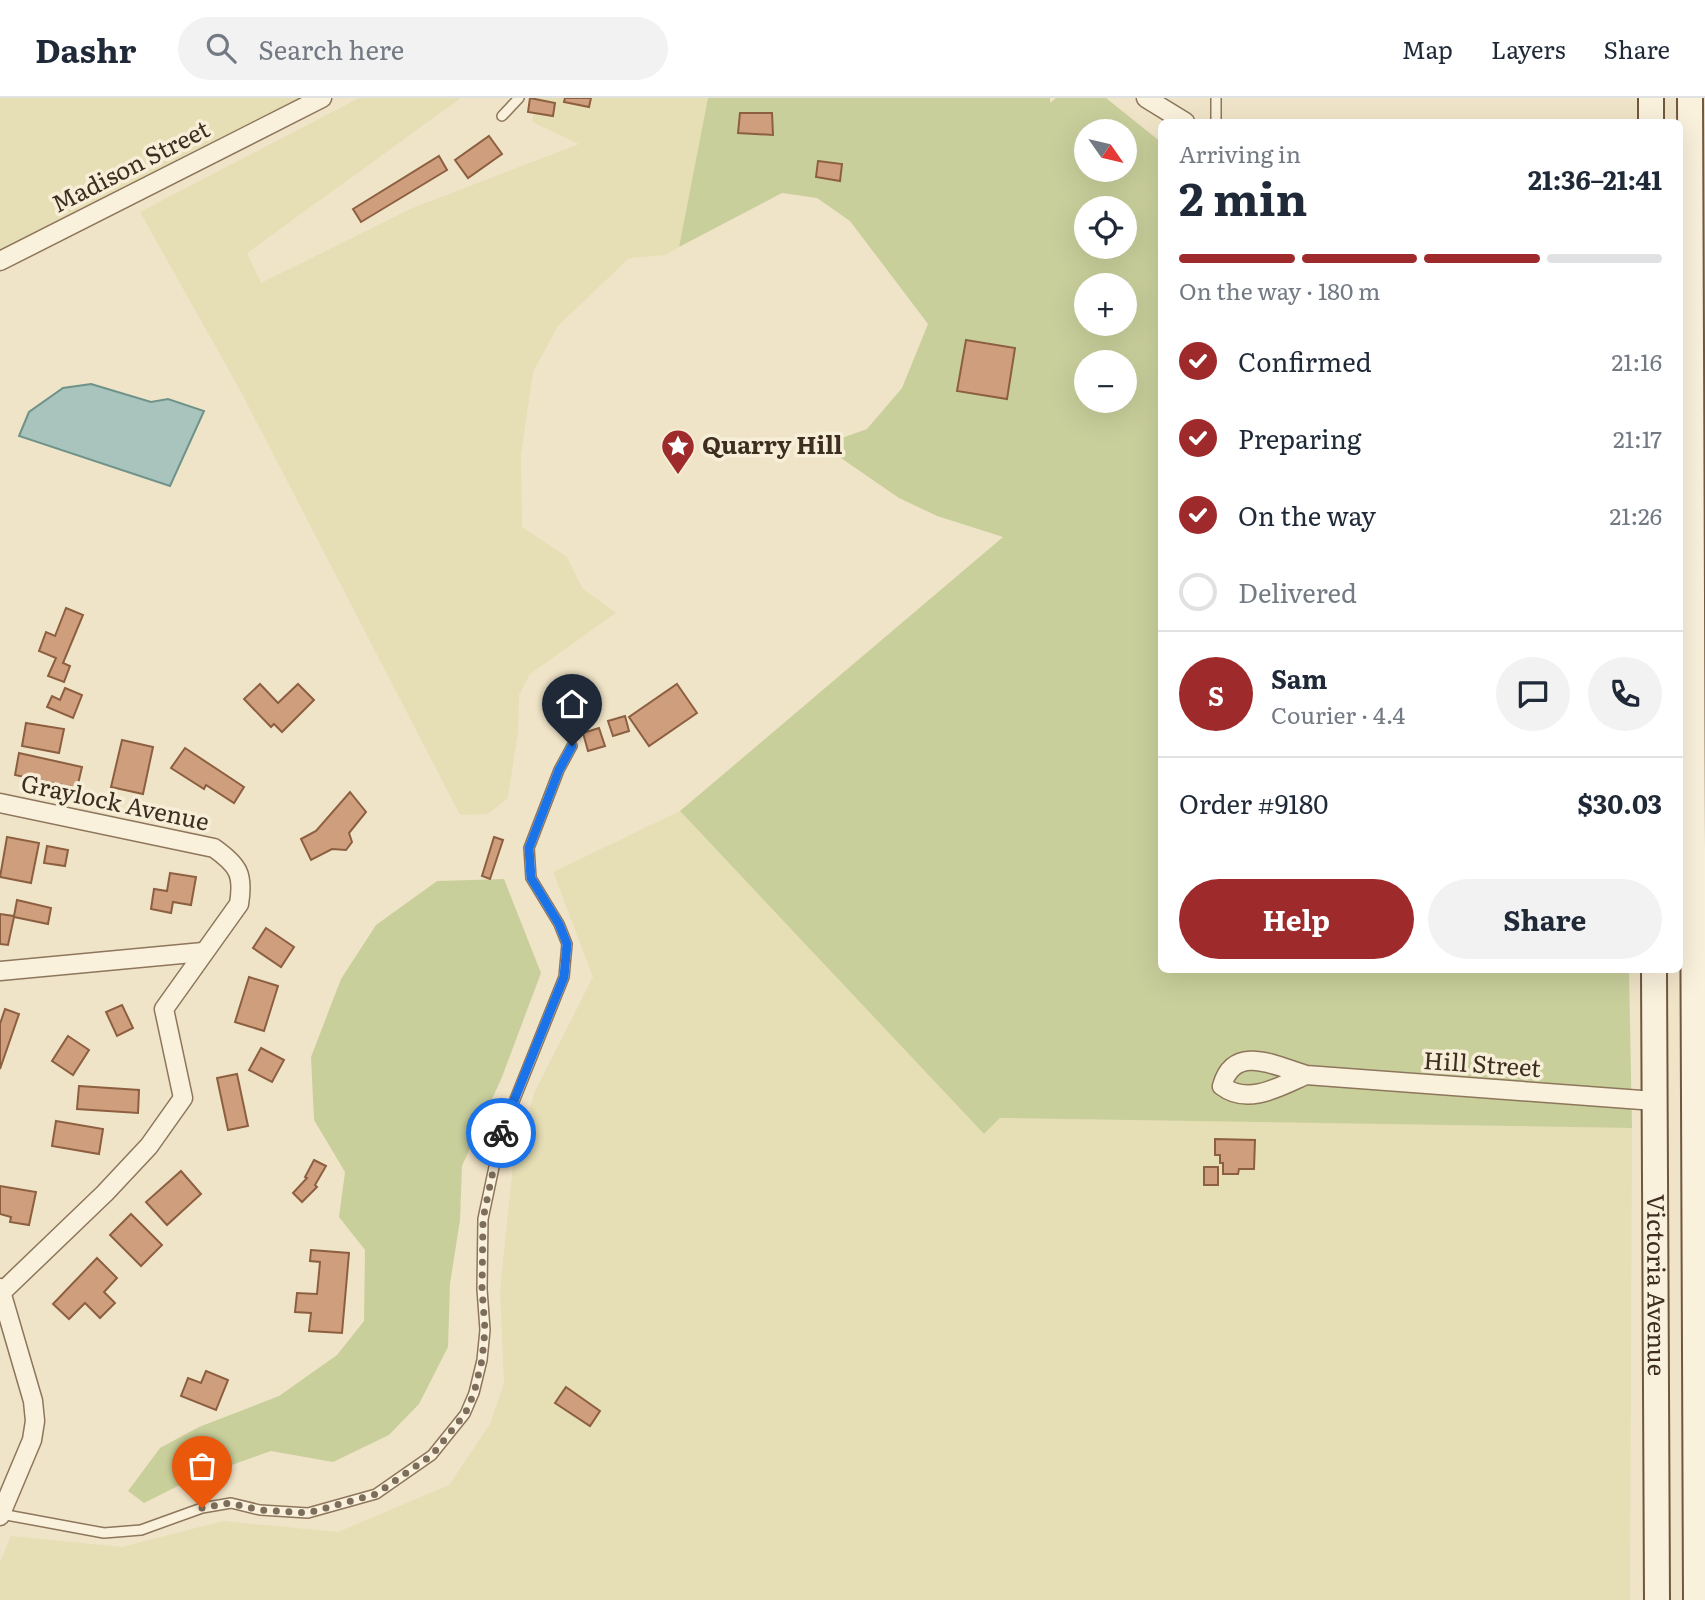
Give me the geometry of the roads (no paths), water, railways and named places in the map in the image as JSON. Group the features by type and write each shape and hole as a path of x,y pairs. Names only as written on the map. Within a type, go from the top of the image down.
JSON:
{"main road":[{"path":"1651,98 1651,119"},
{"name":"Victoria Avenue","path":"1690,98 1696,1600"},
{"name":"Victoria Avenue","path":"1654,973 1657,1600"}],"street":[{"name":"Madison Street","path":"0,261 322,98"},
{"path":"1146,98 1180,119"},
{"name":"Graylock Avenue","path":"0,803 214,848 233,861 242,884 239,904 164,1009 183,1098 149,1146 105,1193 1,1290"},
{"path":"0,971 203,952"},
{"name":"Hill Street","path":"1306,1075 1655,1101"},
{"path":"0,1515 32,1440 35,1421 33,1401 1,1290"}],"lane":[{"path":"502,116 519,98"},
{"path":"1216,98 1216,119"},
{"path":"0,1515 104,1533 141,1530 202,1508 230,1503 260,1510 308,1513 376,1494 432,1455 465,1414 474,1393 482,1360 485,1330 482,1289 483,1219 501,1134 564,977 567,944 559,924 531,878 529,848 559,770 572,746"}],"water":[{"path":"91,384 151,402 168,399 204,411 170,486 19,436 29,412 63,388"}],"place":[{"name":"Quarry Hill","path":"678,476"}]}
